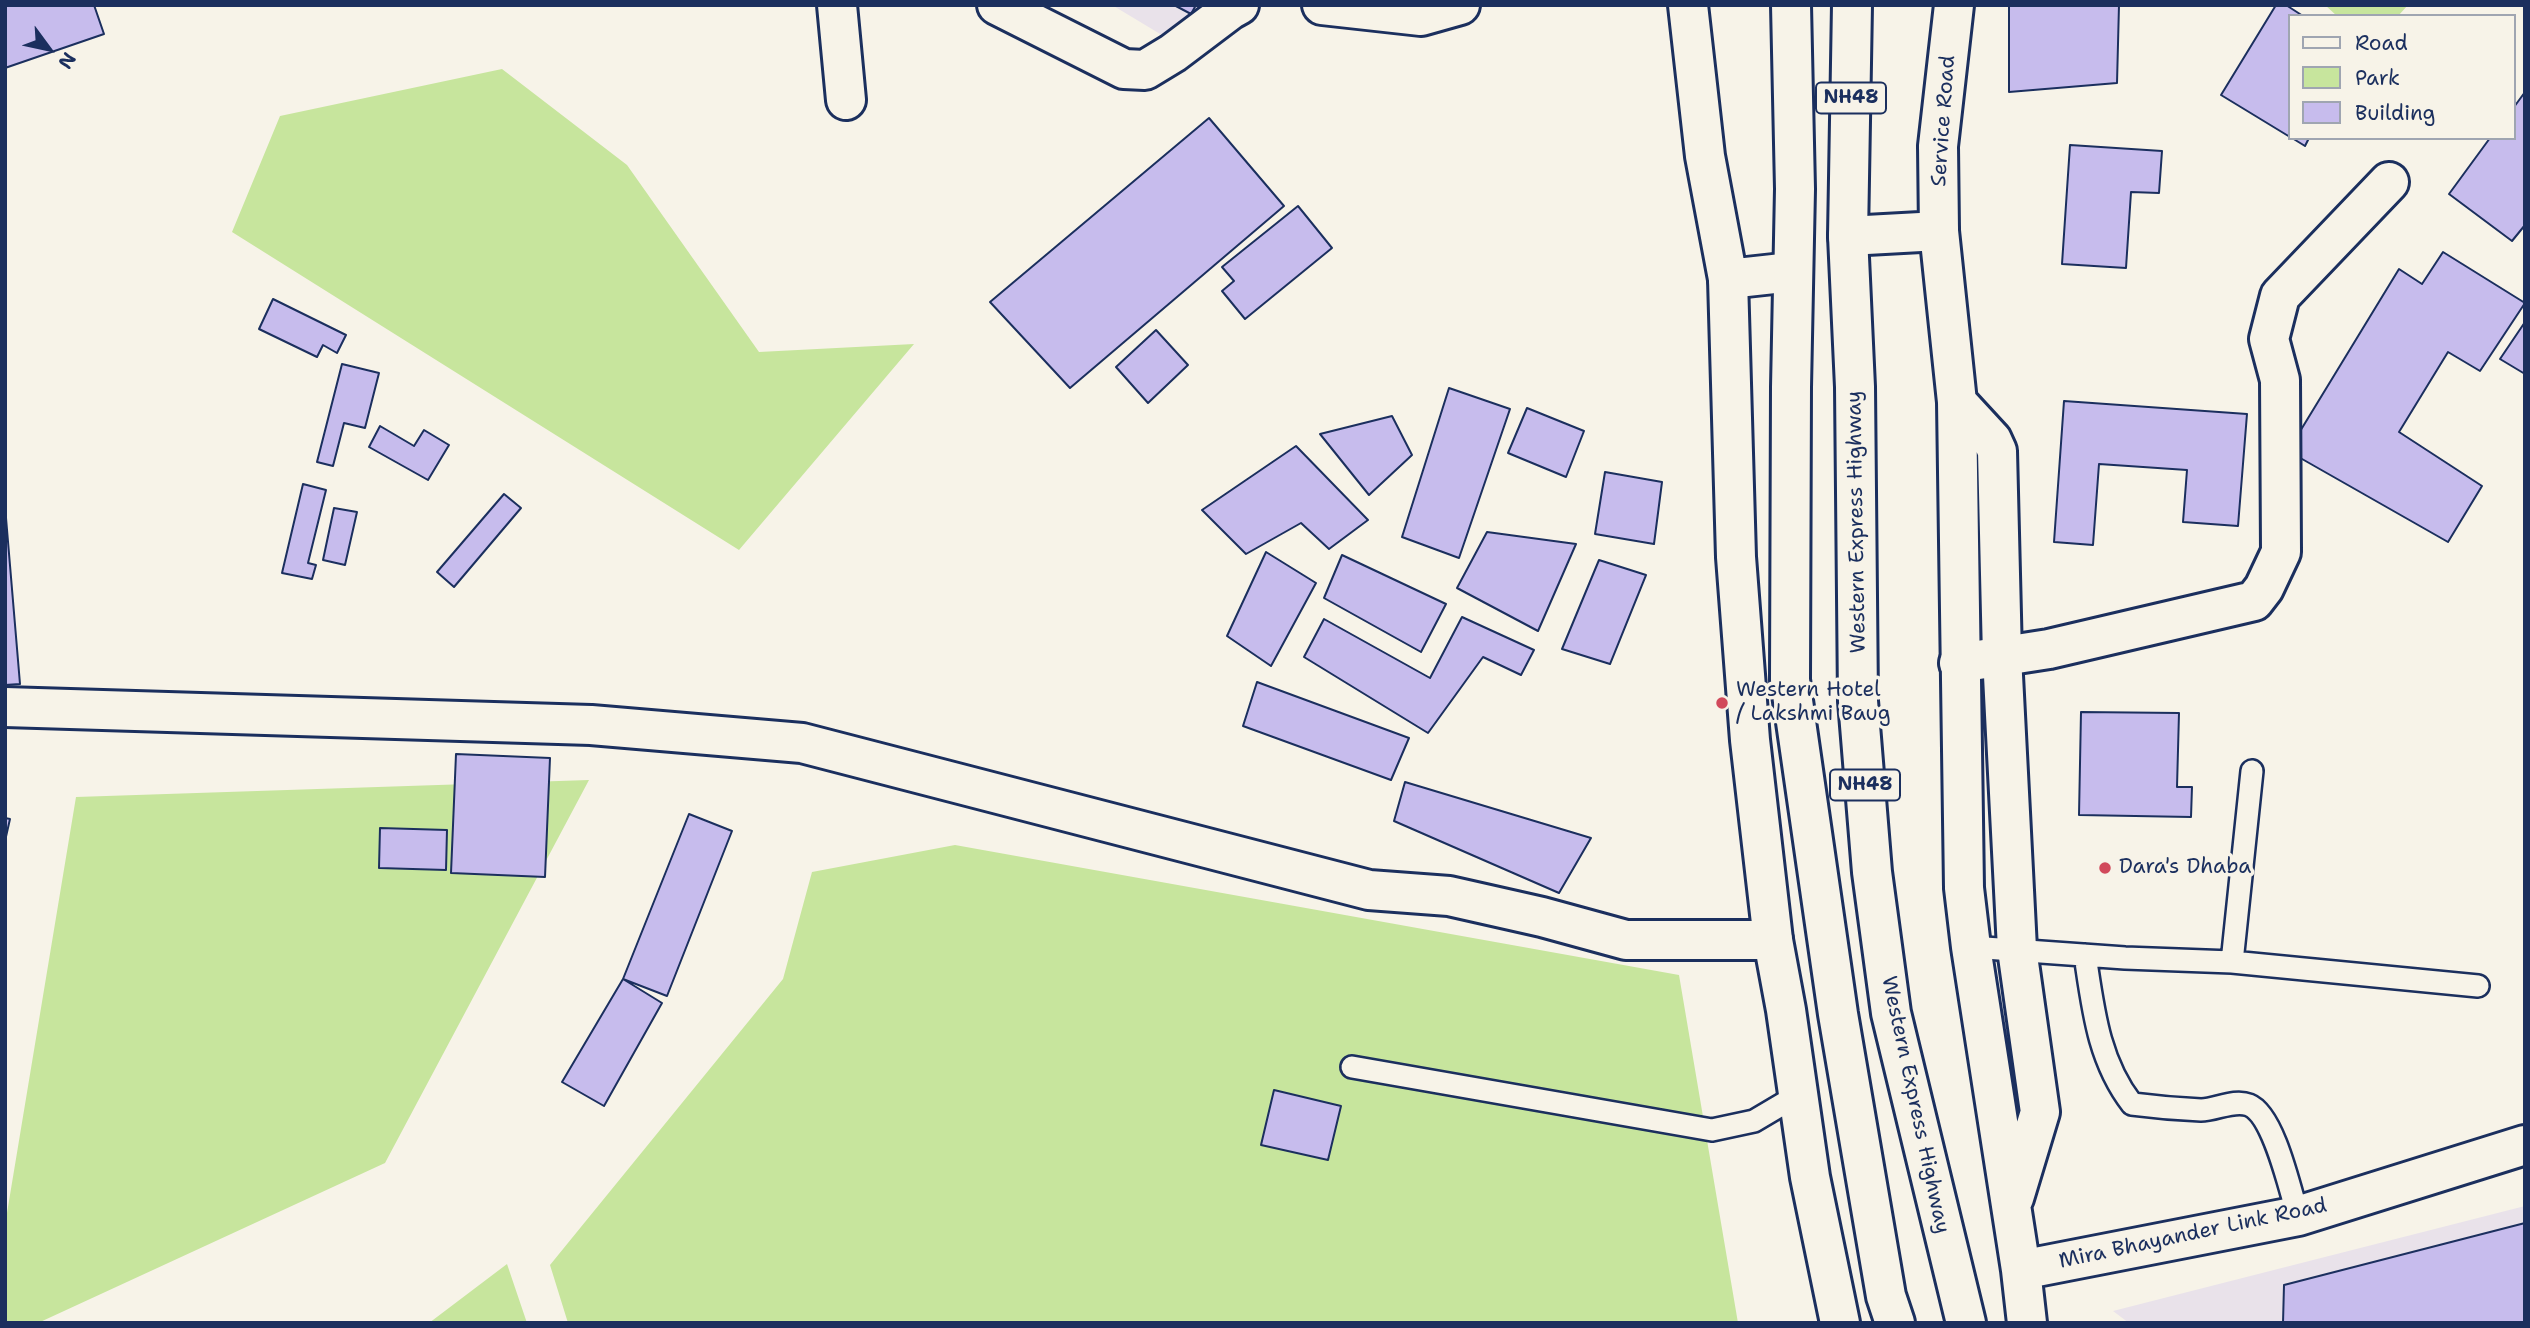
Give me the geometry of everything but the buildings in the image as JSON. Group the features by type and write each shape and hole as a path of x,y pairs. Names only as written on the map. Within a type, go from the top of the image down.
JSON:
{"main road":[{"path":"837,5 846,100"},
{"path":"997,5 1124,69 1145,70 1239,5"},
{"path":"1322,5 1421,16 1460,5"},
{"path":"1688,5 1705,156 1728,279 1736,557 1751,740 1773,940 1810,1177 1840,1323"},
{"name":"NH48","path":"1791,5 1795,189 1792,272 1790,680 1838,1014 1886,1296 1895,1323"},
{"name":"Western Express Highway","path":"1852,5 1848,236 1855,387 1858,701 1872,872 1891,1013 1966,1323"},
{"name":"Service Road","path":"1954,5 1938,146 1939,230 1957,402 1964,888 2027,1323"},
{"path":"1959,663 2049,649 2254,601 2281,552 2280,380 2269,339 2280,296 2389,182"},
{"path":"1848,236 1939,230"},
{"path":"1728,279 1792,272"},
{"path":"1957,402 1992,440 1997,451 2002,656 2017,949 2040,1112 2012,1207"},
{"path":"5,707 590,725 802,743 1369,890 1449,896 1626,940 1773,940"},
{"name":"Mira Bhayander Link Road","path":"2021,1270 2298,1216 2525,1145"}],"lane":[{"path":"2232,962 2252,771"},
{"path":"1971,947 2232,962 2478,986"},
{"path":"2085,955 2099,1038 2117,1084 2132,1104 2203,1110 2237,1104 2249,1105 2263,1116 2298,1216"},
{"path":"1352,1067 1712,1130 1754,1121 1798,1095"}],"shaded area":[{"path":"1112,5 1232,5 1200,58"},
{"path":"2525,1206 2525,1323 2129,1323 2113,1311"}],"green space":[{"path":"2325,5 2408,5 2400,14 2335,14"},
{"path":"502,69 627,165 759,352 914,344 739,550 232,232 280,116"},
{"path":"589,780 385,1163 38,1323 5,1323 5,1225 76,797"},
{"path":"955,845 1679,975 1738,1323 568,1323 550,1265 783,979 812,872"},
{"path":"507,1264 527,1323 429,1323"}],"place":[{"name":"Western Hotel / Lakshmi Baug","path":"1722,703"},
{"name":"Dara's Dhaba","path":"2105,868"}]}
